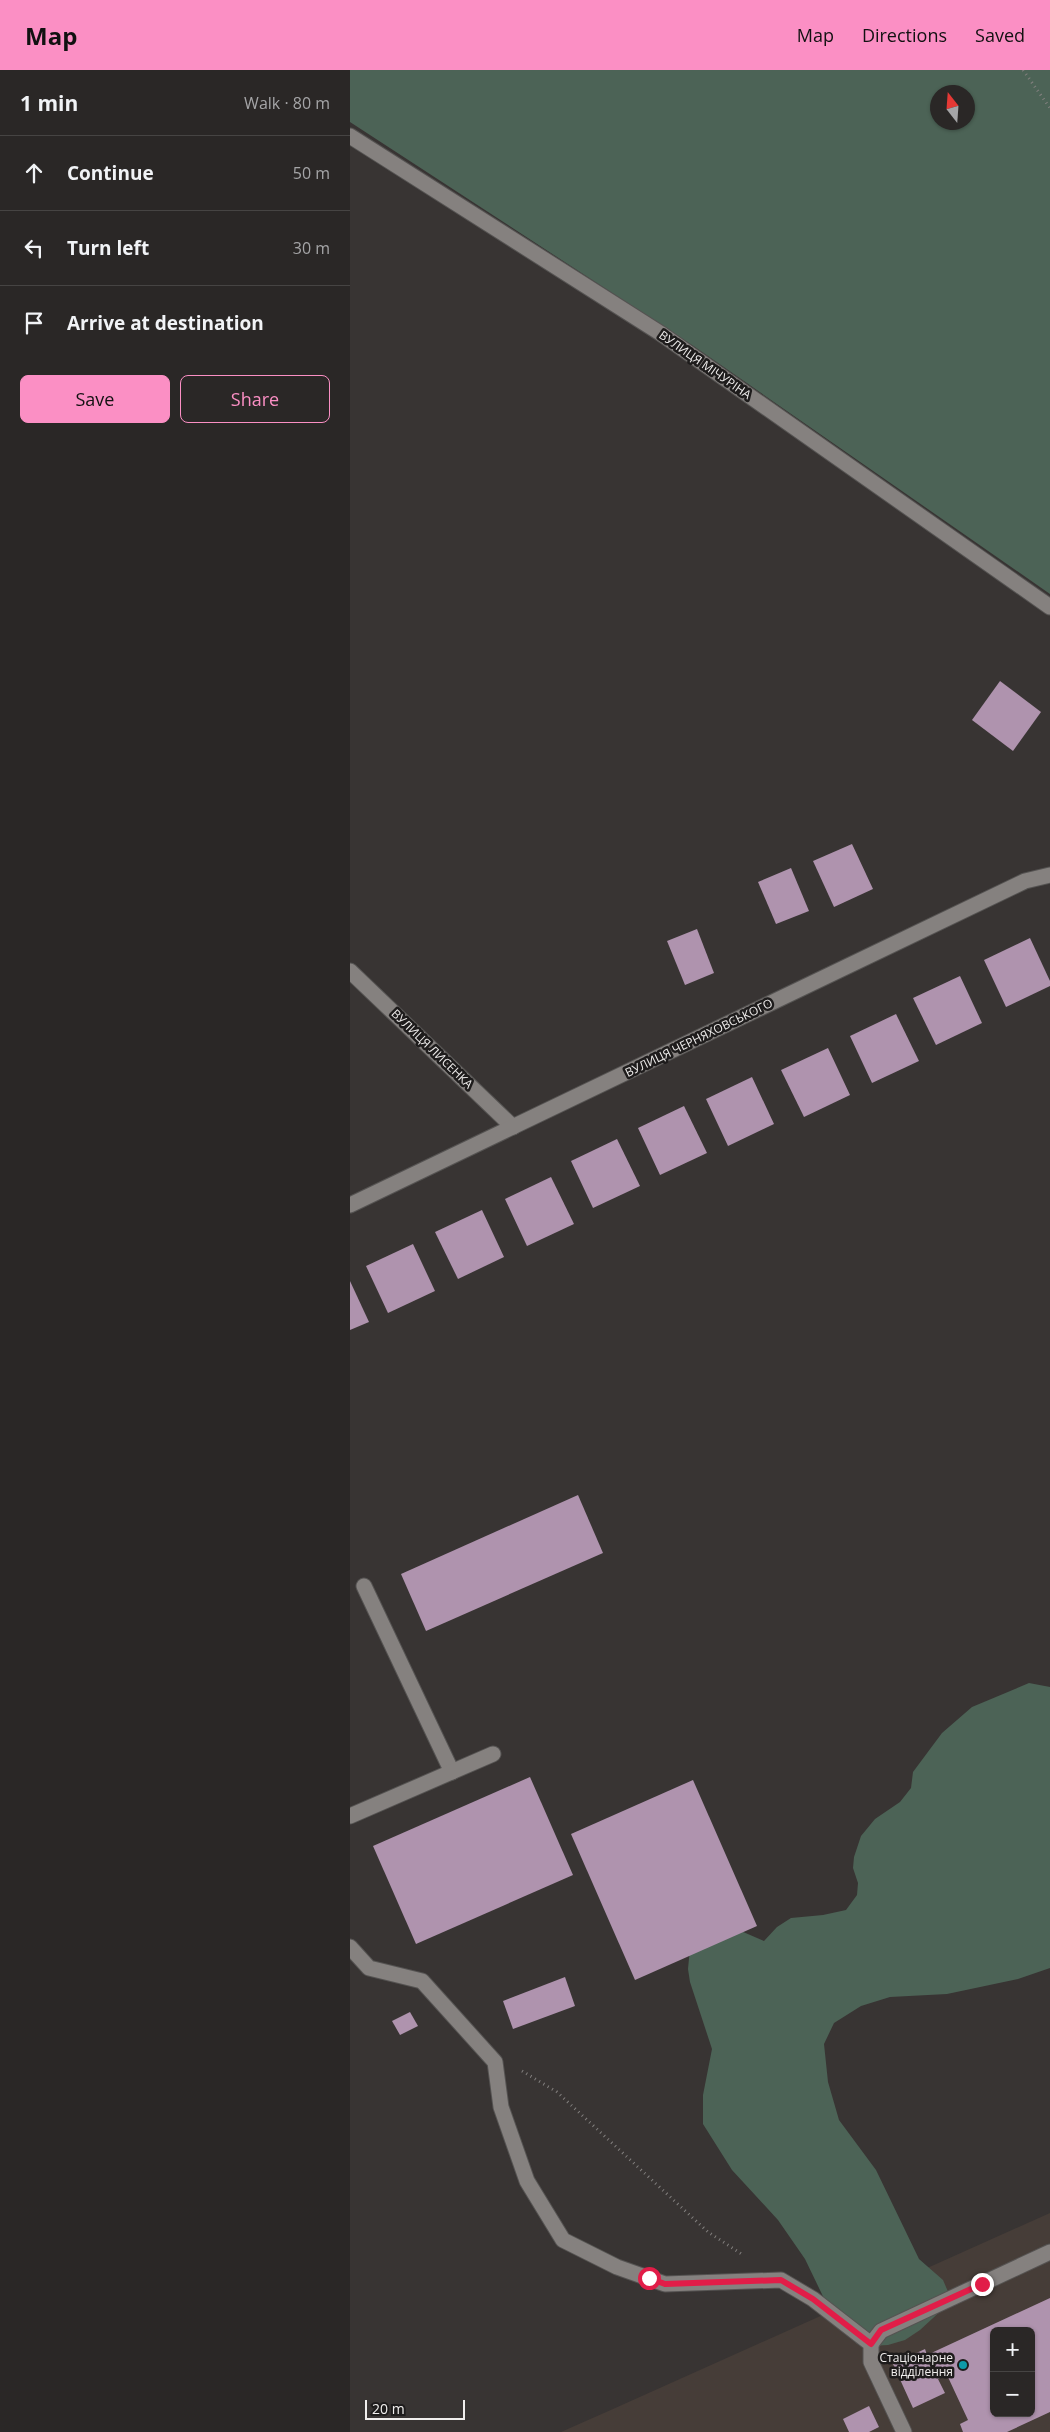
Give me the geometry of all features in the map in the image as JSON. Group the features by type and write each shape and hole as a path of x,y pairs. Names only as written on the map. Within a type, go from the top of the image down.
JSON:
{"street":[{"path":"350,154 356,140"},
{"name":"ВУЛИЦЯ МІЧУРІНА","path":"356,140 660,333 1050,607"},
{"name":"ВУЛИЦЯ ЧЕРНЯХОВСЬКОГО","path":"350,1205 1026,881 1050,876"},
{"name":"ВУЛИЦЯ ЛИСЕНКА","path":"350,971 514,1127"},
{"path":"364,1586 452,1772"},
{"path":"350,1816 493,1754"},
{"path":"350,1947 369,1968 422,1981 495,2062 501,2107 528,2182 563,2240 617,2267 665,2284 781,2280 813,2299 871,2344"},
{"path":"904,2432 871,2362 871,2344 881,2330 1050,2252"}],"path":[{"path":"1023,70 1050,108"},
{"path":"495,2062 524,2072 557,2092 708,2232 781,2280"}],"shaded area":[{"path":"1050,2213 1050,2432 561,2432"}],"green space":[{"path":"350,70 1050,70 1050,594 692,345 350,122"},
{"path":"1029,1683 1050,1687 1050,1968 1018,1979 947,1994 890,1997 861,2006 834,2023 824,2044 828,2082 839,2120 876,2170 919,2259 943,2280 949,2294 945,2307 920,2330 905,2340 888,2345 869,2346 857,2344 832,2315 805,2259 778,2220 732,2170 703,2124 703,2095 712,2049 690,1982 688,1969 690,1948 734,1928 764,1941 777,1927 791,1918 823,1915 846,1910 857,1895 858,1883 853,1868 854,1857 861,1836 875,1819 900,1802 911,1788 913,1772 942,1733 972,1707"}],"building":[{"path":"1000,681 1041,712 1013,751 972,720"},
{"path":"852,844 873,889 834,907 813,861"},
{"path":"791,868 809,911 776,924 758,882"},
{"path":"697,929 714,973 685,985 667,941"},
{"path":"1030,938 1050,981 1050,986 1006,1007 984,960"},
{"path":"960,976 982,1023 936,1045 913,998"},
{"path":"896,1014 919,1061 872,1083 850,1036"},
{"path":"828,1048 850,1095 804,1117 781,1070"},
{"path":"752,1077 774,1124 728,1146 706,1099"},
{"path":"684,1106 707,1153 660,1175 638,1128"},
{"path":"617,1139 640,1186 593,1208 571,1161"},
{"path":"551,1177 574,1224 527,1246 505,1199"},
{"path":"482,1210 504,1257 458,1279 435,1232"},
{"path":"413,1244 435,1291 388,1313 366,1266"},
{"path":"350,1281 369,1322 350,1330"},
{"path":"578,1495 603,1553 426,1631 401,1574"},
{"path":"530,1777 573,1875 416,1944 373,1846"},
{"path":"693,1780 757,1926 635,1980 571,1834"},
{"path":"565,1977 575,2006 513,2029 503,2001"},
{"path":"410,2012 418,2026 400,2035 392,2021"},
{"name":"Стаціонарне відділення","path":"1050,2298 1050,2412 1007,2432 963,2432 960,2424 968,2420 947,2375 938,2379 945,2393 913,2408 893,2364 925,2349 927,2355"},
{"path":"869,2406 879,2427 869,2432 849,2432 843,2419"}],"place":[{"name":"Стаціонарне відділення","path":"963,2365"}],"route":[{"path":"649,2278 665,2284 781,2280 813,2299 871,2344 881,2330 982,2284"}]}
